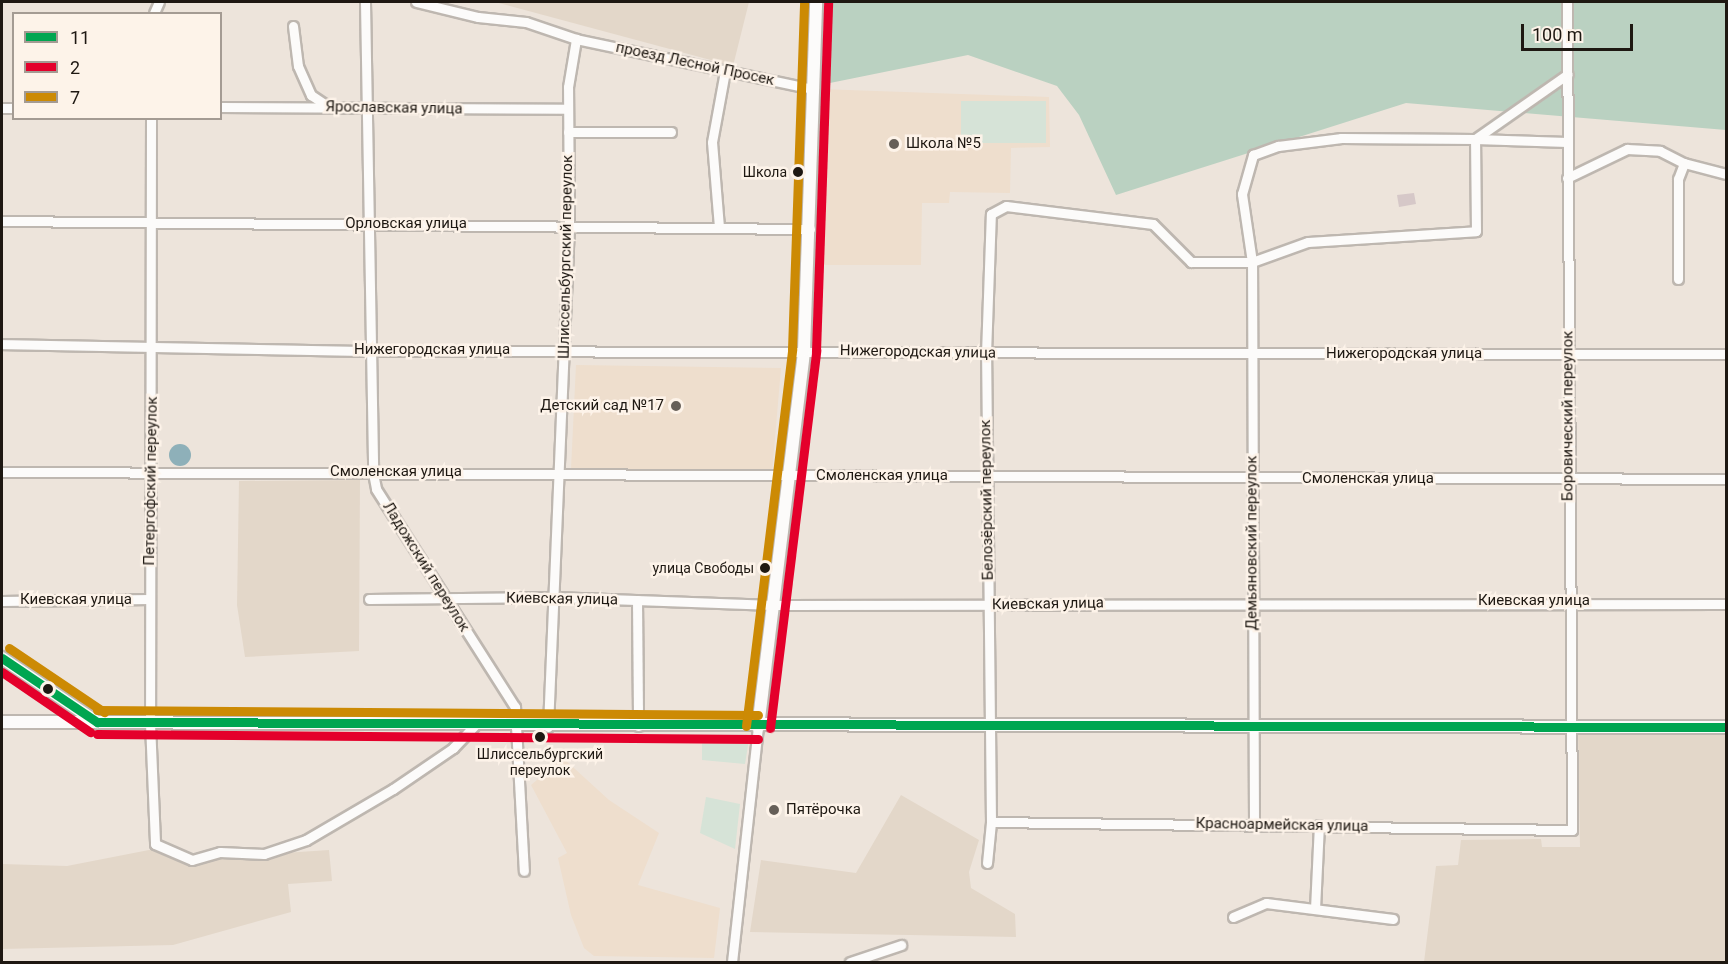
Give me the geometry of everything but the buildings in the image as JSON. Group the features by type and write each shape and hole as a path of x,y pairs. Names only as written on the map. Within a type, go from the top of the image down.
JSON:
{"street":[{"name":"Ладожский переулок","path":"365,2 372,224 373,473 376,489 515,707 514,725 524,871"},
{"name":"проезд Лесной Просек","path":"416,2 478,17 526,22 576,39 814,89"},
{"path":"742,963 732,959 804,350 810,229 816,2"},
{"name":"Боровический переулок","path":"1567,2 1568,478 1573,727 1572,830"},
{"path":"293,26 302,76 311,94 329,107"},
{"name":"Шлиссельбургский переулок","path":"548,727 569,224 568,109 576,39"},
{"path":"719,227 712,142 725,71"},
{"path":"1474,139 1568,74"},
{"name":"Ярославская улица","path":"222,107 568,109"},
{"name":"Петергофский переулок","path":"151,120 153,347 150,723 155,844 192,860 220,852 264,854 306,840 393,789 453,748 475,726"},
{"path":"568,132 670,132"},
{"name":"Демьяновский переулок","path":"1254,823 1250,479 1253,355 1252,262 1242,194 1252,155 1278,146 1341,138 1474,139"},
{"path":"1474,139 1567,142"},
{"path":"1252,262 1308,242 1476,231 1474,139"},
{"path":"1567,178 1627,149 1660,151 1684,163 1726,174"},
{"path":"1678,279 1678,179 1684,163"},
{"name":"Белозёрский переулок","path":"987,863 992,822 987,726 986,354 991,214 1006,206 1152,224 1191,262 1252,262"},
{"name":"Орловская улица","path":"2,221 569,224 810,229"},
{"name":"Нижегородская улица","path":"2,344 372,351 563,349 804,350 986,354 1726,354"},
{"name":"Смоленская улица","path":"2,472 559,473 1250,479 1726,479"},
{"name":"Киевская улица","path":"369,599 553,597 774,605 1570,601 1726,604"},
{"name":"Киевская улица","path":"2,601 150,599"},
{"path":"637,600 639,726"},
{"path":"2,658 97,722"},
{"path":"2,722 548,727 1726,727"},
{"name":"Красноармейская улица","path":"992,822 1254,823 1572,830"},
{"path":"1315,909 1319,825"},
{"path":"1233,917 1266,903 1393,919"},
{"path":"850,963 901,945"}],"shaded area":[{"path":"495,2 749,2 733,66"},
{"path":"819,89 1049,97 1050,147 1011,148 1010,193 950,192 949,203 922,203 921,265 821,265"},
{"path":"961,101 1046,101 1046,143 961,143"},
{"name":"Детский сад №17","path":"576,365 781,368 772,473 571,469"},
{"path":"360,480 359,651 245,657 237,605 239,481"},
{"path":"1726,733 1726,962 1424,962 1436,866 1458,865 1461,840 1541,839 1542,847 1580,847 1578,734"},
{"path":"702,738 749,739 745,764 702,760"},
{"path":"563,758 609,800 659,833 638,885 720,908 714,958 594,956 584,948 571,915 558,858 567,853 531,785"},
{"path":"901,795 979,840 969,872 971,888 1015,914 1016,937 750,932 761,860 856,873"},
{"path":"706,797 740,804 735,849 700,833"},
{"path":"154,849 209,858 329,850 332,881 288,884 291,912 173,945 2,949 2,864 67,866"}],"green space":[{"path":"828,2 1726,2 1726,130 1406,103 1116,195 1079,115 1057,86 968,55 825,84"}],"water":[{"path":"180,444 188,447 191,455 188,463 180,466 172,463 169,455 172,447"}],"transit line":[{"name":"7","path":"746,726 792,349 804,2"},
{"name":"2","path":"770,728 816,351 828,2"},
{"name":"7","path":"9,648 104,712"},
{"name":"11","path":"2,658 97,722"},
{"name":"2","path":"2,672 90,732"},
{"name":"7","path":"97,710 758,715"},
{"name":"11","path":"97,722 1726,727"},
{"name":"2","path":"97,734 758,739"}],"place":[{"name":"Школа №5","path":"894,144"},
{"name":"Школа","path":"798,172"},
{"name":"Детский сад №17","path":"676,406"},
{"name":"улица Свободы","path":"765,568"},
{"name":"Шлиссельбургский переулок","path":"540,737"},
{"name":"Пятёрочка","path":"774,810"}]}
